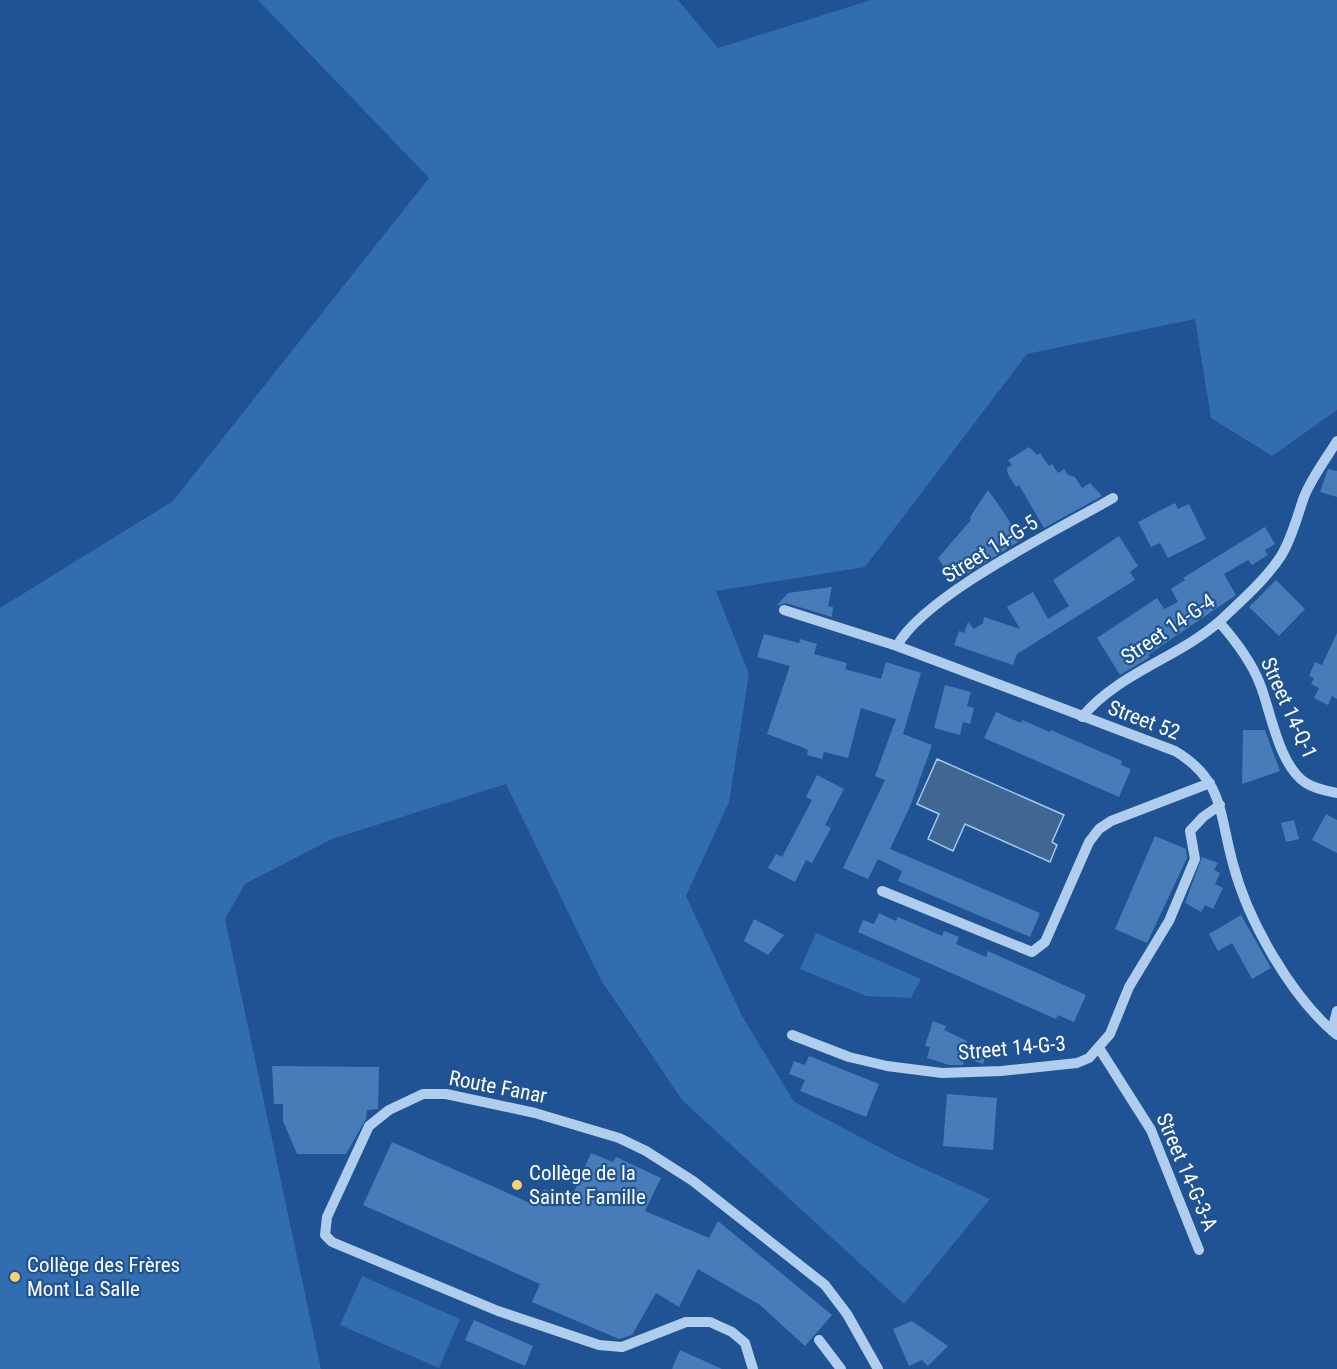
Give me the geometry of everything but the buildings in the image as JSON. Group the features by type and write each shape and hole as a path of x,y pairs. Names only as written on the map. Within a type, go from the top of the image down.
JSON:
{"street":[{"name":"Street 14-G-4","path":"1082,717 1092,706 1118,686 1219,622 1280,557 1293,531 1305,494 1337,441"},
{"name":"Street 14-G-5","path":"897,646 910,626 933,607 997,564 1113,498"},
{"name":"Street 52","path":"784,610 897,646 1174,751 1191,760 1210,783 1220,805 1233,864 1252,915 1272,953 1305,1001 1334,1033"},
{"name":"Street 14-Q-1","path":"1219,622 1235,641 1259,681 1281,747 1296,773 1306,783 1337,793"},
{"path":"882,891 1032,951 1045,942 1089,842 1098,828 1210,783"},
{"name":"Street 14-G-3","path":"792,1035 849,1057 887,1066 942,1073 1001,1071 1077,1063 1089,1058 1099,1048 1118,1019 1129,987 1169,921 1195,859 1190,831 1203,817 1220,805"},
{"path":"1334,1033 1337,1011"},
{"name":"Street 14-G-3-A","path":"1099,1048 1151,1130 1199,1250"},
{"name":"Route Fanar","path":"753,1369 745,1343 732,1332 710,1322 686,1322 622,1347 598,1345 498,1311 332,1242 325,1235 327,1217 369,1125 389,1110 423,1094 446,1094 580,1124 619,1138 646,1151 693,1181 825,1285 847,1314 878,1369"},
{"path":"819,1340 841,1369"}],"shaded area":[{"path":"258,0 678,0 718,48 871,0 1337,0 1337,410 1272,456 1211,418 1195,319 1027,354 865,567 716,591 749,674 729,802 686,896 742,1016 794,1102 898,1157 990,1199 904,1304 682,1100 601,980 506,784 332,839 245,884 225,919 321,1369 0,1369 0,608 173,501 429,178"},
{"path":"937,759 1064,815 1052,842 1057,845 1050,862 965,824 953,851 928,839 939,814 917,804"},
{"path":"816,933 921,979 911,998 866,996 800,969"},
{"path":"362,1276 460,1319 439,1368 340,1325"}],"place":[{"name":"Collège de la Sainte Famille","path":"517,1185"},
{"name":"Collège des Frères Mont La Salle","path":"15,1277"}]}
